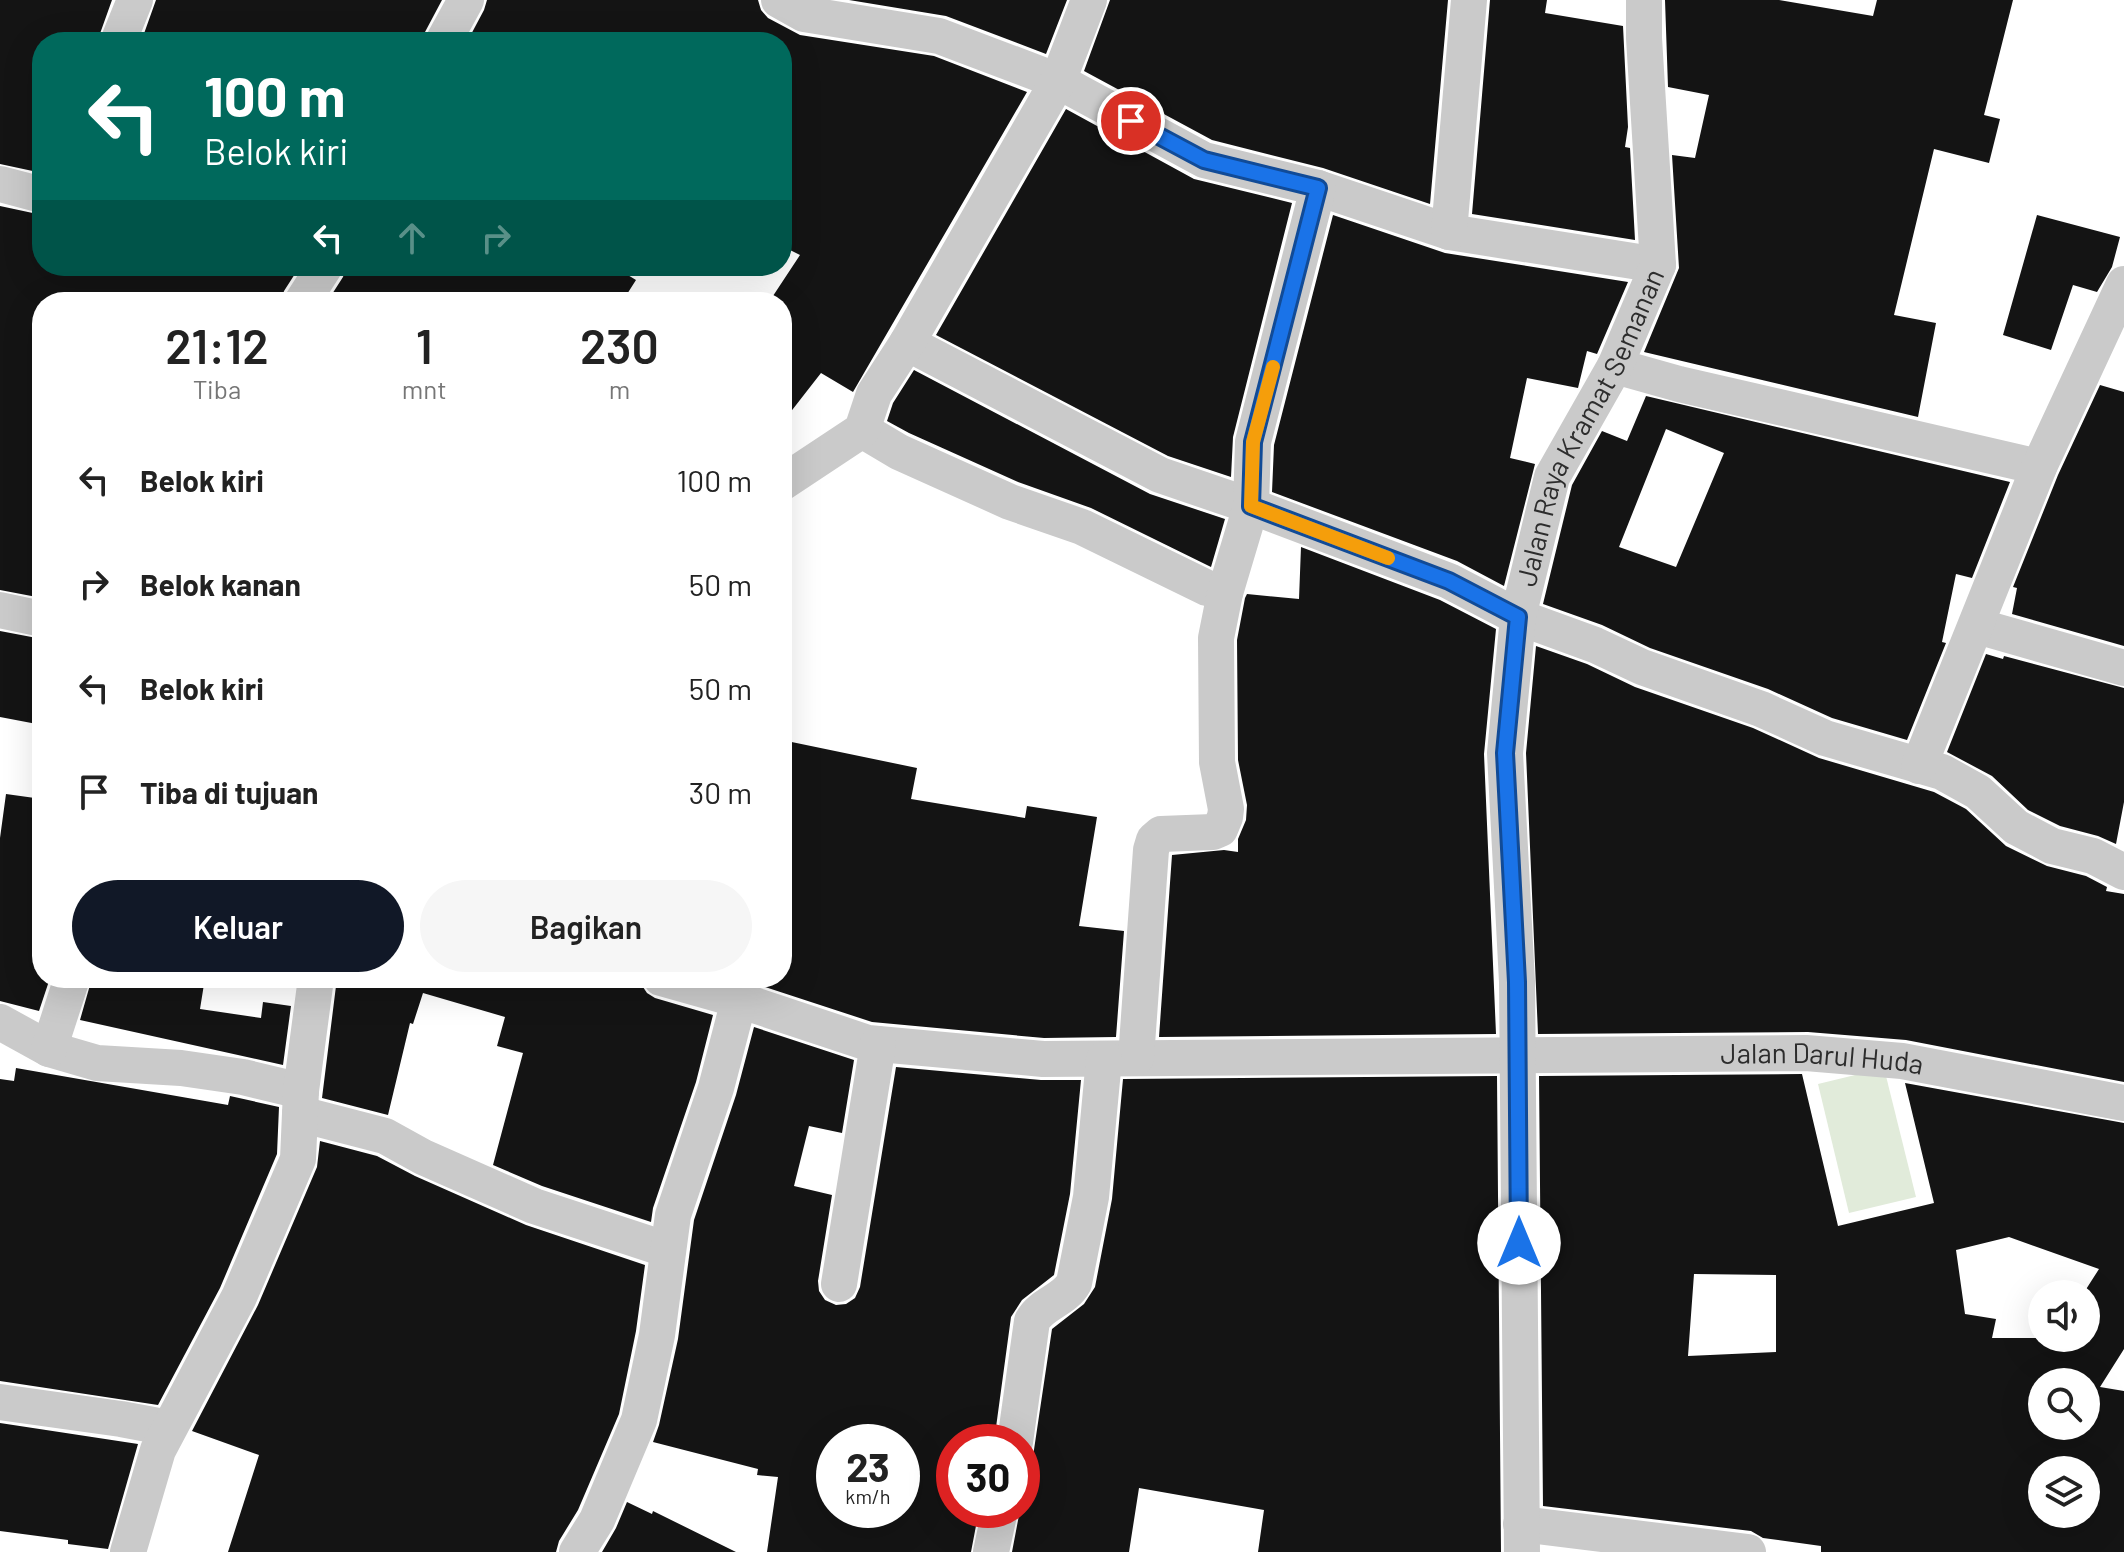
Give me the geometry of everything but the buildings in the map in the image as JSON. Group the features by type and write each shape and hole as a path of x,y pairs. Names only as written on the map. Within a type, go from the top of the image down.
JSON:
{"street":[{"path":"122,32 135,0"},
{"path":"448,32 466,0"},
{"path":"779,0 804,14 939,36 1058,81 1204,160 1318,188 1449,232 1658,265"},
{"path":"792,476 862,430 874,394 907,343 1058,81 1089,0"},
{"path":"1449,232 1469,0"},
{"name":"Jalan Raya Kramat Semanan","path":"1522,1538 1518,1055 1505,753 1518,617 1552,477 1615,366 1658,265 1644,0"},
{"path":"0,184 32,192"},
{"path":"1018,1424 1032,1321 1045,1306 1068,1293 1074,1283 1120,1058 1154,840 1161,834 1213,832 1220,829 1225,817 1217,762 1216,638 1225,593 1251,506 1253,442 1318,188"},
{"path":"1919,766 2039,467 2124,284"},
{"path":"907,343 1160,475 1449,581 1518,617 1595,645 1642,667 1761,709 1825,738 1942,772 1978,792 2016,827 2052,846 2093,856 2124,872"},
{"path":"1615,366 1709,391 2039,467"},
{"path":"862,430 899,452 996,496 1082,527 1207,588 1225,593"},
{"path":"0,610 32,617"},
{"path":"1977,626 2124,668"},
{"path":"49,1049 69,988"},
{"path":"128,1552 158,1450 239,1297 298,1159 301,1102 315,988"},
{"name":"Jalan Darul Huda","path":"696,988 868,1043 1043,1059 1806,1053 1902,1061 2124,1103"},
{"path":"577,1552 597,1520 639,1420 657,1335 673,1215 716,1088 739,1000"},
{"path":"0,1022 49,1049 97,1063 181,1068 243,1077 385,1136 423,1157 534,1206 668,1250"},
{"path":"839,1284 878,1044"},
{"path":"0,1402 169,1428"},
{"path":"991,1552 996,1528"},
{"path":"1522,1538 1748,1552"}],"green space":[{"path":"1884,1068 1916,1197 1849,1213 1818,1084"}],"slow traffic":[{"path":"1273,367 1253,442 1251,506 1388,558"}],"route":[{"path":"1131,121 1204,160 1318,188 1253,442 1251,506 1449,581 1518,617 1505,753 1517,982 1519,1243"}]}
